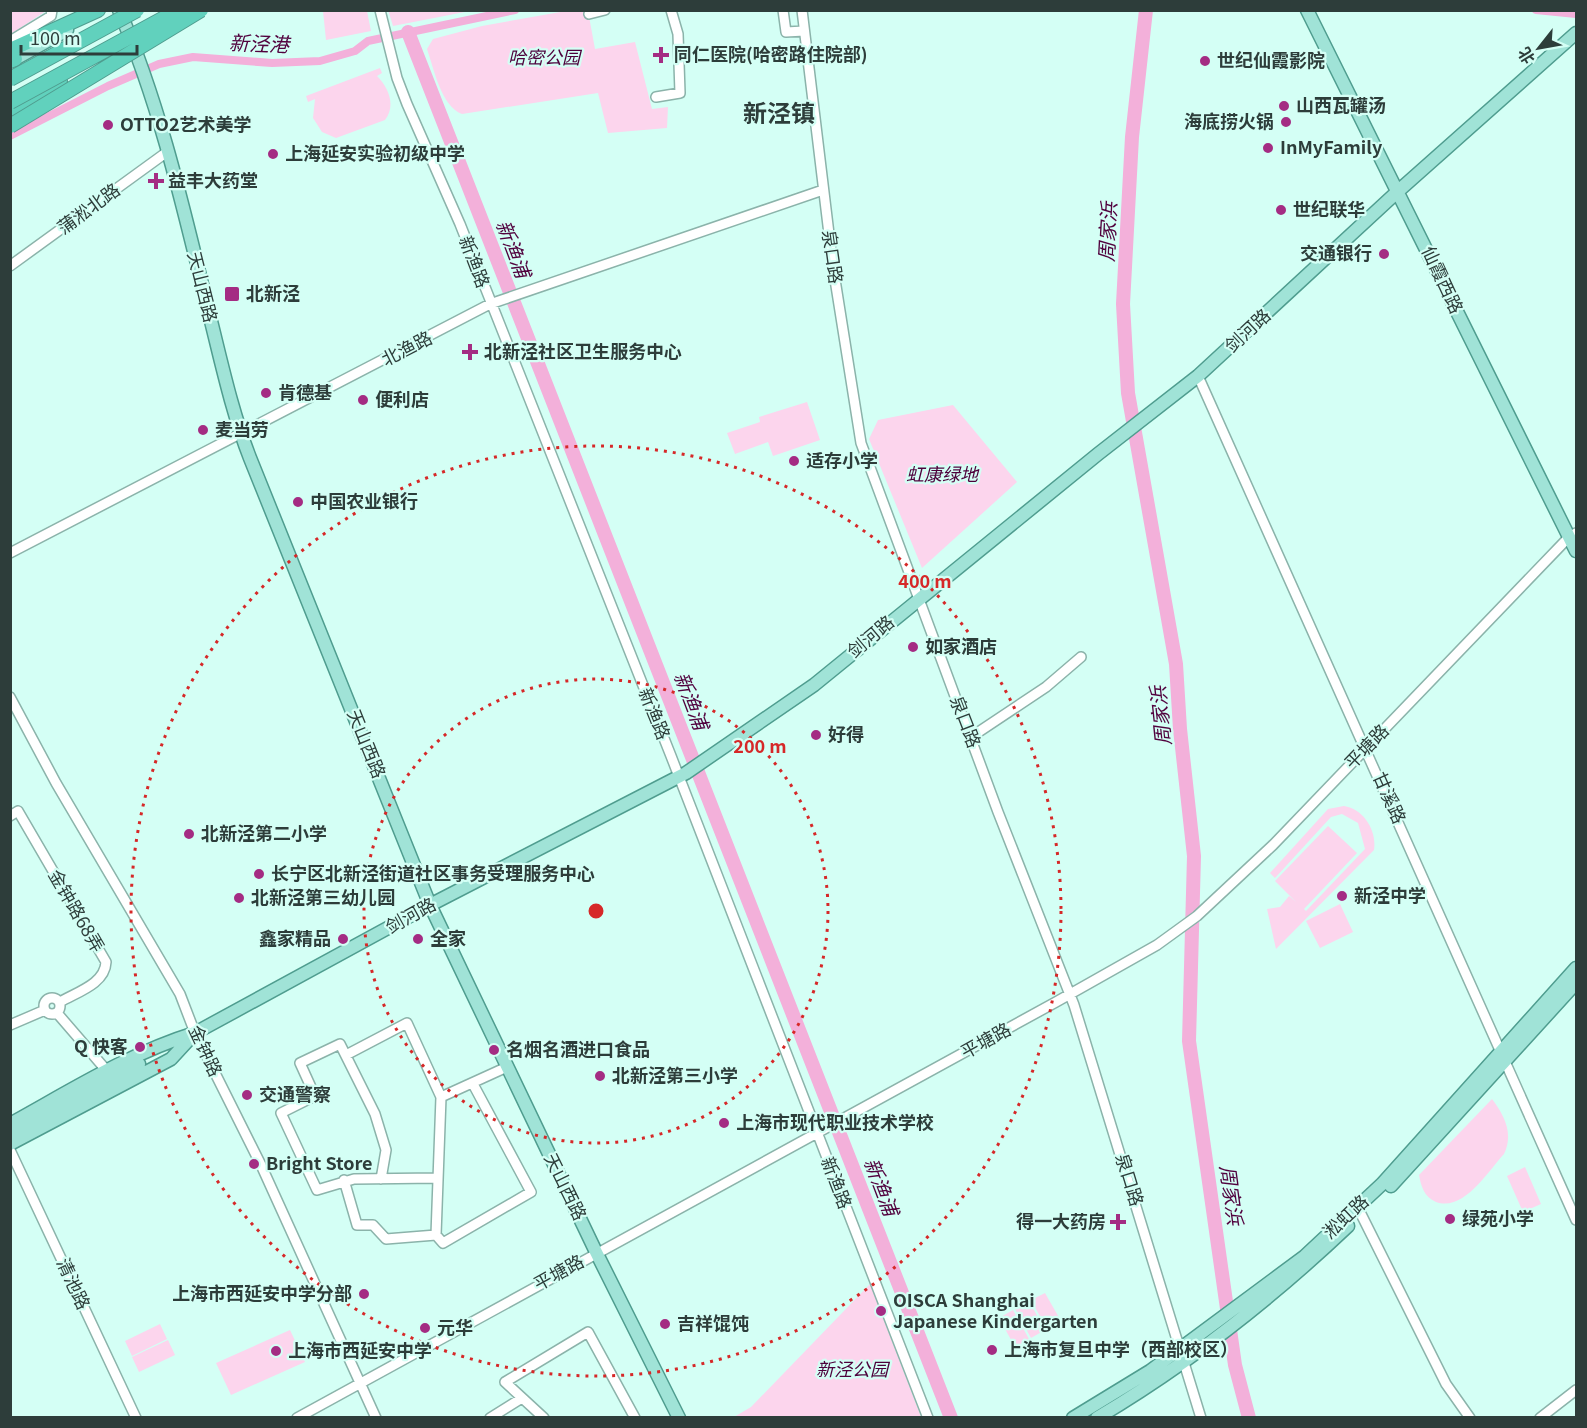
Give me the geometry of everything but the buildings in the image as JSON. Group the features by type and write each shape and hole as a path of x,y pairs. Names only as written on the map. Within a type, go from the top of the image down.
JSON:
{"highway":[{"path":"12,57 100,10"},
{"path":"10,79 137,10"},
{"path":"10,102 179,10"},
{"path":"10,126 201,10"},
{"path":"10,111 90,63"}],"main road":[{"name":"天山西路","path":"119,10 132,40 167,152 240,433 430,905 596,1252 679,1418"},
{"path":"90,63 188,10"},
{"name":"仙霞西路","path":"1307,10 1396,193 1412,218 1573,535 1576,551"},
{"name":"剑河路","path":"10,1124 107,1071 169,1041 195,1033 430,905 679,777 814,685 1098,454 1172,399 1396,193 1575,34"},
{"name":"淞虹路","path":"1073,1418 1179,1351 1217,1322 1245,1307 1312,1261 1390,1187 1576,969"},
{"name":"淞虹路","path":"1096,1418 1184,1364 1219,1336 1245,1307 1305,1256 1382,1184 1502,1055 1576,983"},
{"path":"10,1135 195,1033"},
{"name":"剑河路","path":"10,1144 171,1059 195,1033"}],"street":[{"name":"新渔路","path":"380,10 390,52 407,104 460,224 679,777 928,1418"},
{"path":"588,14 605,10"},
{"path":"656,97 680,93 678,34 671,10"},
{"path":"783,10 786,32 804,31"},
{"name":"泉口路","path":"802,10 823,190 861,443 918,599 1070,993 1131,1182 1179,1351 1202,1418"},
{"path":"10,41 52,13"},
{"name":"蒲淞北路","path":"10,266 167,152"},
{"name":"北渔路","path":"10,553 240,433 426,340 490,304 823,190"},
{"name":"甘溪路","path":"1198,376 1576,1220"},
{"name":"平塘路","path":"297,1418 1157,945 1223,894 1573,535"},
{"path":"971,737 1046,687 1082,657"},
{"name":"金钟路","path":"10,697 56,783 180,994 195,1033 265,1174 376,1418"},
{"name":"金钟路68弄","path":"10,816 18,811 106,962 106,971 99,980 60,1002 54,997 48,999 44,1003 45,1010 10,1025"},
{"path":"57,1012 60,1002"},
{"path":"45,1010 51,1014 57,1012"},
{"path":"57,1012 107,1071"},
{"path":"346,1055 407,1023 441,1097 436,1235 443,1243 531,1192 473,1084"},
{"path":"381,1179 386,1150 375,1114 340,1044 300,1063 315,1096 280,1113 317,1190 344,1180 438,1178"},
{"path":"441,1097 507,1067"},
{"name":"清池路","path":"10,1150 136,1418"},
{"path":"344,1180 357,1225 373,1225 386,1239 436,1235"},
{"path":"1361,1214 1446,1384 1470,1418"},
{"path":"544,1418 506,1382 588,1332 635,1418"},
{"path":"1540,1418 1576,1390"},
{"path":"489,1418 522,1398"}],"green space":[{"path":"11,10 46,10 46,11 11,34"},
{"path":"388,10 470,10 470,11 393,26"},
{"path":"323,11 367,11 371,31 326,40"},
{"name":"哈密公园","path":"566,11 588,11 595,49 635,42 652,109 668,107 667,128 608,133 598,93 462,114 449,103 439,86 427,49 433,39 482,26"},
{"path":"380,68 382,73 377,76 390,97 390,109 385,120 336,138 322,132 313,118 315,99 308,102 306,96"},
{"path":"807,402 820,440 773,456 768,442 735,454 727,433 760,422 759,417"},
{"name":"虹康绿地","path":"953,405 1017,482 922,568 869,439 878,420"},
{"path":"1344,806 1358,811 1368,822 1373,836 1374,850 1276,949 1267,909 1280,907 1289,896 1296,902 1275,881 1328,826 1357,853 1304,909 1306,911 1365,849 1358,823 1342,814 1331,817 1275,878 1270,873 1328,809"},
{"path":"1340,904 1353,932 1320,948 1306,921"},
{"path":"1492,1099 1500,1111 1508,1132 1504,1154 1466,1196 1446,1204 1432,1200 1424,1191 1419,1175"},
{"path":"1525,1167 1541,1204 1523,1212 1507,1176"},
{"name":"新泾公园","path":"870,1284 921,1417 734,1417 751,1407"},
{"path":"1045,1293 1061,1321 1047,1329 1031,1300"},
{"path":"1029,1301 1045,1330 1031,1338 1015,1309"},
{"path":"1013,1310 1029,1339 1015,1347 999,1318"},
{"path":"160,1324 167,1339 132,1356 125,1341"},
{"path":"290,1330 305,1362 231,1395 216,1363"},
{"path":"168,1340 175,1355 139,1372 132,1357"}],"waterway":[{"name":"新泾港","path":"10,136 108,86 159,64 193,57 272,63 320,61 355,51 368,41 515,10"},
{"name":"周家浜","path":"1146,10 1132,137 1123,304 1128,393 1176,664 1180,729 1194,856 1189,1041 1235,1365 1249,1418"},
{"name":"新泾港","path":"1536,10 1576,14"},
{"name":"新渔浦","path":"408,32 951,1418"}],"place":[{"name":"同仁医院(哈密路住院部)","path":"661,55"},
{"name":"世纪仙霞影院","path":"1205,61"},
{"name":"山西瓦罐汤","path":"1284,106"},
{"name":"海底捞火锅","path":"1286,122"},
{"name":"OTTO2艺术美学","path":"108,125"},
{"name":"InMyFamily","path":"1268,148"},
{"name":"上海延安实验初级中学","path":"273,154"},
{"name":"益丰大药堂","path":"156,181"},
{"name":"世纪联华","path":"1281,210"},
{"name":"交通银行","path":"1384,254"},
{"name":"北新泾","path":"232,294"},
{"name":"北新泾社区卫生服务中心","path":"470,352"},
{"name":"肯德基","path":"266,393"},
{"name":"便利店","path":"363,400"},
{"name":"麦当劳","path":"203,430"},
{"name":"适存小学","path":"794,461"},
{"name":"中国农业银行","path":"298,502"},
{"name":"如家酒店","path":"913,647"},
{"name":"好得","path":"816,735"},
{"name":"北新泾第二小学","path":"189,834"},
{"name":"长宁区北新泾街道社区事务受理服务中心","path":"259,874"},
{"name":"新泾中学","path":"1342,896"},
{"name":"北新泾第三幼儿园","path":"239,898"},
{"name":"鑫家精品","path":"343,939"},
{"name":"全家","path":"418,939"},
{"name":"Q 快客","path":"140,1047"},
{"name":"名烟名酒进口食品","path":"494,1050"},
{"name":"北新泾第三小学","path":"600,1076"},
{"name":"交通警察","path":"247,1095"},
{"name":"上海市现代职业技术学校","path":"724,1123"},
{"name":"Bright Store","path":"254,1164"},
{"name":"绿苑小学","path":"1450,1219"},
{"name":"得一大药房","path":"1118,1222"},
{"name":"上海市西延安中学分部","path":"364,1294"},
{"name":"OISCA Shanghai Japanese Kindergarten","path":"881,1311"},
{"name":"吉祥馄饨","path":"665,1324"},
{"name":"元华","path":"425,1328"},
{"name":"上海市复旦中学（西部校区）","path":"992,1350"},
{"name":"上海市西延安中学","path":"276,1351"}],"district":[{"name":"新泾镇","path":"779,114"}]}
